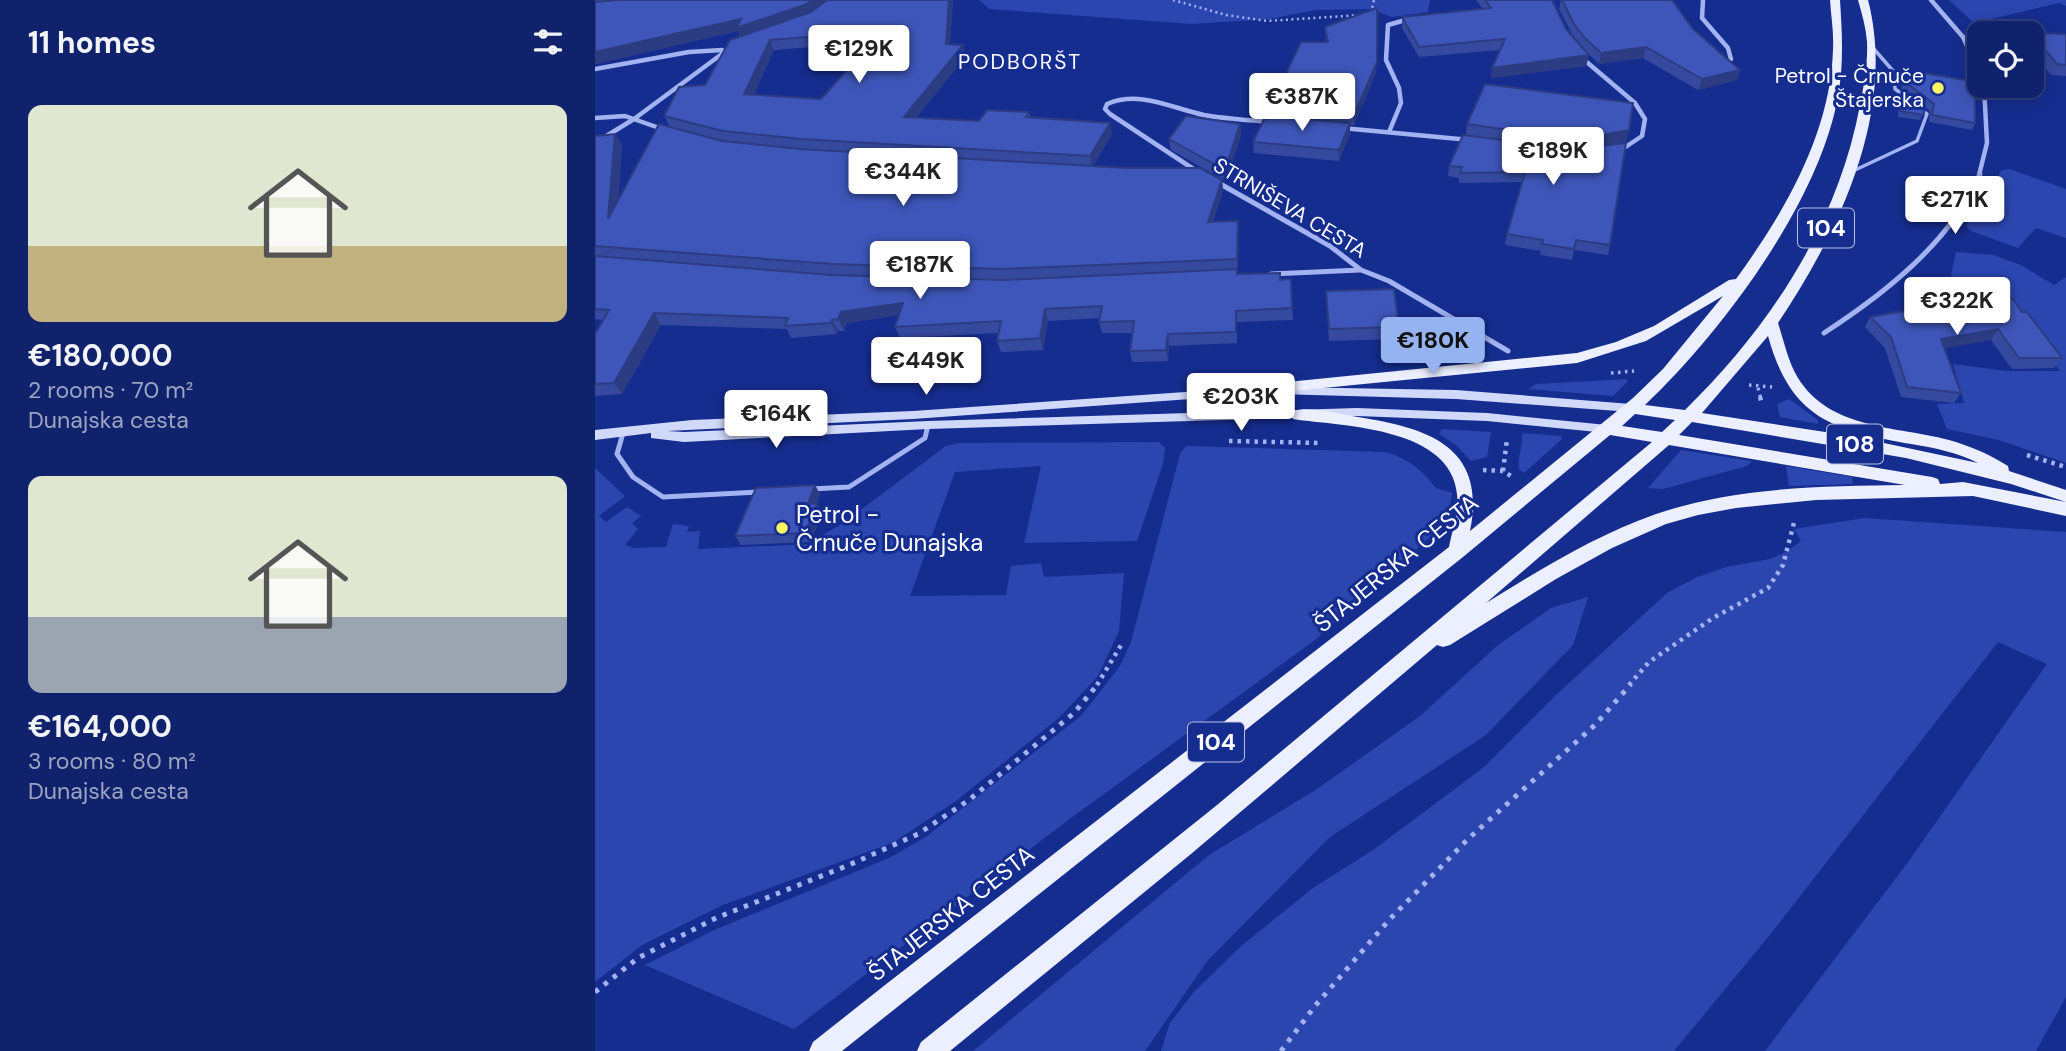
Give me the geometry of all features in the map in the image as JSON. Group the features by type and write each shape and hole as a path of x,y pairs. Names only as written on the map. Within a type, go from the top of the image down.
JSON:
{"main road":[{"name":"ŠTAJERSKA CESTA","path":"822,1051 1457,552 1607,429 1682,358 1781,222 1818,146 1840,51 1835,0"},
{"name":"104","path":"930,1051 1143,879 1398,666 1666,437 1725,378 1771,323 1801,277 1820,242 1847,173 1864,111 1873,48 1863,0"},
{"path":"595,435 692,424 963,412 1233,392 1540,363 1606,352 1667,328 1745,275"},
{"path":"1771,323 1780,355 1794,384 1821,411 1858,426 1969,452 2021,480"},
{"name":"108","path":"1233,392 1359,391 1456,394 1631,408 1883,449 2021,480 2066,496"},
{"path":"623,433 684,437 928,425 1423,414 1607,429 1666,437 1973,490 2066,509"},
{"path":"1299,415 1406,431 1443,450 1459,471 1466,493 1457,552"},
{"path":"1398,666 1612,540 1663,519 1713,506 1852,491 1973,490"}],"street":[{"path":"1703,0 1702,18 1728,48 1731,60"},
{"path":"1931,0 1963,37 1967,46"},
{"path":"1389,132 1401,103 1399,88 1386,60 1388,25 1420,17"},
{"path":"595,69 689,52 722,50 742,42"},
{"path":"595,143 635,118 722,50"},
{"path":"1578,53 1635,103 1645,119 1642,136 1624,148 1613,150"},
{"name":"STRNIŠEVA CESTA","path":"1189,174 1202,174 1109,114 1105,109 1107,104 1124,97 1137,98 1206,115 1281,122"},
{"path":"1824,332 1873,300 1926,252 1953,218 1978,177 1986,152 1984,98"},
{"path":"595,118 625,116 668,131"},
{"path":"1334,127 1472,141"},
{"name":"STRNIŠEVA CESTA","path":"1214,181 1330,246 1361,270 1389,281 1508,351"},
{"path":"1266,275 1361,270"}],"lane":[{"path":"1873,48 1894,72 1895,89 1906,97"},
{"path":"1847,173 1917,141 1927,114 1917,106"},
{"path":"809,489 849,487 925,438 928,425"},
{"path":"623,433 617,454 633,477 663,497 769,491"}],"path":[{"path":"1173,0 1214,12 1279,22 1335,14 1371,15"},
{"path":"1503,471 1507,432"},
{"path":"1281,1051 1406,898 1595,726 1620,700 1640,670 1684,636 1768,588 1778,579 1784,568 1786,547 1795,519"},
{"path":"595,992 638,958 716,918 849,865 918,834 968,800 1074,713 1092,694 1123,642"}],"shaded area":[{"path":"979,0 1430,0 1428,12 1392,17 1370,9 1315,10 1270,19 1191,24 990,9"},
{"path":"1949,0 2066,0 2066,6 2059,3 1982,21 1972,21"},
{"path":"2009,169 2066,189 2066,238 2036,228 2018,248 1971,231 1966,226 2002,170"},
{"path":"1956,252 1993,255 2021,265 2054,285 2066,277 2066,463 1999,440 1947,429 1937,404 1964,403 1953,364 2006,371 2060,371 2009,306 1946,299"},
{"path":"1627,379 1613,396 1528,389 1536,384"},
{"path":"1789,399 1818,420 1818,424 1780,417 1777,404"},
{"path":"1442,429 1491,432 1487,457 1471,461 1456,445 1439,434"},
{"path":"1522,434 1561,436 1562,439 1524,473 1519,469 1519,465"},
{"path":"1159,442 1165,448 1163,464 1137,541 1024,543 1041,466 955,472 910,596 1006,595 1011,566 1041,563 1044,577 1124,573 1119,631 1098,676 1060,717 956,801 894,842 723,905 642,945 595,982 595,468 625,496 599,516 606,522 627,507 641,516 632,523 638,529 625,545 634,548 666,547 673,524 689,526 687,532 700,531 698,549 812,544 815,539 842,524 946,446 959,443"},
{"path":"1186,446 1385,452 1414,465 1436,488 1452,493 1450,506 1445,518 1429,538 1315,640 1067,821 794,1029 645,965 714,930 889,858 927,836 1081,716 1120,666 1131,642 1180,454"},
{"path":"1681,450 1752,461 1747,466 1663,489 1648,488"},
{"path":"1786,466 1852,477 1853,484 1789,486"},
{"path":"1864,518 2066,532 2066,997 2036,1051 1765,1051 1908,862 2047,664 1998,642 1769,936 1674,1051 1161,1051 1170,1023 1193,993 1240,947 1313,888 1373,850 1483,768 1556,695 1667,593 1695,578 1726,567 1770,559 1788,551 1801,541 1794,529"},
{"path":"1588,597 1573,645 1486,735 1330,837 1208,960 1145,1051 973,1051 1209,855 1317,789 1420,716 1497,646 1551,608"}],"building":[{"path":"812,0 736,28 741,19 595,52 595,2"},
{"path":"827,0 949,0 946,44 963,45 904,117 979,121 987,110 1029,112 1026,117 1110,123 1090,156 801,139 723,131 664,116 679,87 705,85 730,40 811,12","holes":["882,31 821,99 744,94 770,40"]},
{"path":"1485,0 1552,0 1566,29 1589,55 1492,68 1505,39 1419,47 1402,17 1491,8"},
{"path":"1562,0 1672,0 1693,29 1740,70 1702,79 1646,47 1601,53 1574,24"},
{"path":"1377,8 1377,62 1354,115 1270,107 1301,42 1328,42 1325,27"},
{"path":"2044,33 2066,34 2066,65 2057,64 2044,48"},
{"path":"1912,71 1967,80 1967,98 1975,98 1975,123 1932,115 1934,104 1904,81 1911,82"},
{"path":"1485,84 1633,103 1629,130 1592,137 1544,135 1467,124"},
{"path":"1902,92 1925,110 1923,115 1900,111"},
{"path":"1266,115 1350,123 1339,150 1253,142"},
{"path":"1186,116 1240,124 1225,170 1169,139"},
{"path":"659,124 722,141 800,149 1126,168 1200,168 1222,180 1208,222 1238,221 1237,259 1003,269 833,264 595,246 595,136 615,134 608,219"},
{"path":"1463,135 1544,145 1592,147 1626,143 1610,245 1576,240 1574,249 1542,244 1543,240 1507,234 1525,172 1460,173 1462,167 1449,166"},
{"path":"595,256 832,275 1003,280 1237,269 1237,274 1280,273 1280,280 1291,279 1292,308 1236,311 1236,332 1168,334 1166,350 1130,351 1134,321 1099,322 1102,306 1045,309 1040,338 997,341 1001,321 895,327 903,303 841,312 838,319 832,320 831,323 785,326 788,318 654,313 614,383 595,384 595,334 609,310 595,309"},
{"path":"1394,289 1399,327 1329,329 1326,291"},
{"path":"2013,299 2022,312 2027,312 2062,358 2019,358 1998,329 1941,339 1961,393 1907,387 1891,337 1870,317 1967,300"},
{"path":"815,485 808,504 817,503 805,533 735,536 756,488"}],"place":[{"name":"Petrol - Črnuče Štajerska","path":"1938,88"},
{"name":"Petrol - Črnuče Dunajska","path":"782,528"}],"district":[{"name":"PODBORŠT","path":"1020,62"}]}
